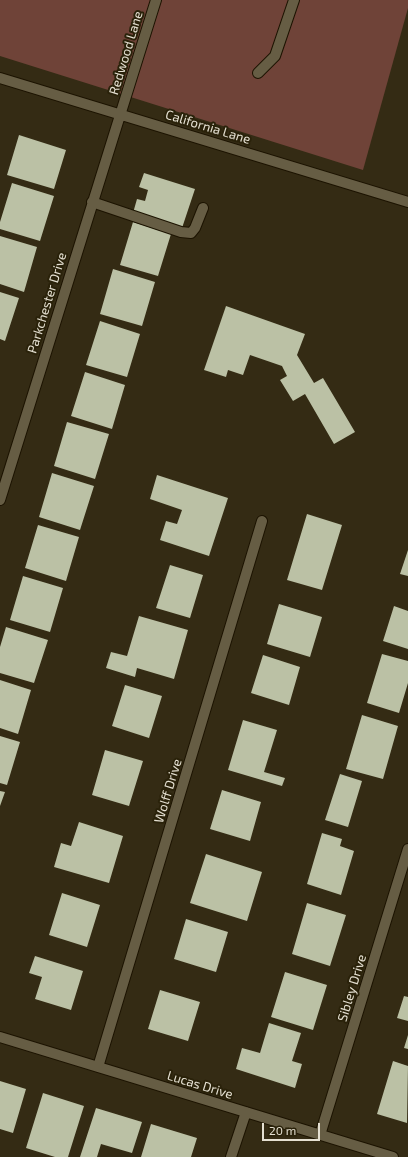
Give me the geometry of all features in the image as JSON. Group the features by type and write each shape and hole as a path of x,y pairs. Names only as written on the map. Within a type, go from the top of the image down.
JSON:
{"street":[{"name":"Redwood Lane","path":"121,114 156,0"},
{"path":"258,73 275,56 294,0"},
{"name":"California Lane","path":"0,78 408,202"},
{"name":"Parkchester Drive","path":"0,500 92,202 121,114"},
{"path":"92,202 181,232 191,233 195,228 203,208"},
{"name":"Wolff Drive","path":"98,1067 262,522"},
{"name":"Sibley Drive","path":"320,1135 408,849"},
{"name":"Lucas Drive","path":"0,1037 393,1157"},
{"path":"231,1157 246,1112"}],"shaded area":[{"path":"0,0 408,0 408,8 363,170 0,56"}],"building":[{"path":"19,135 66,150 54,189 7,175"},
{"path":"144,173 195,189 182,228 133,213 137,199 145,201 148,190 139,187"},
{"path":"12,183 54,196 40,241 0,229 0,222"},
{"path":"133,222 171,234 158,276 120,265"},
{"path":"0,236 37,247 24,292 0,284"},
{"path":"113,269 155,282 142,326 100,314"},
{"path":"0,292 19,298 5,341 0,339"},
{"path":"226,306 305,334 297,355 314,383 323,378 355,432 334,444 305,394 293,401 280,380 287,376 282,366 250,355 243,375 228,370 226,377 204,370"},
{"path":"100,321 140,334 127,377 86,365"},
{"path":"85,372 125,385 112,429 71,416"},
{"path":"67,422 109,434 95,479 54,466"},
{"path":"52,473 94,486 80,530 39,517"},
{"path":"157,475 228,498 209,556 160,540 166,521 177,524 182,510 150,499"},
{"path":"307,514 342,525 322,590 287,580"},
{"path":"38,525 79,537 66,581 25,568"},
{"path":"408,550 408,576 400,574"},
{"path":"170,565 203,575 190,618 156,608"},
{"path":"23,576 63,588 50,632 10,620"},
{"path":"279,604 322,617 310,657 267,644"},
{"path":"394,606 408,611 408,649 383,641"},
{"path":"139,616 188,630 174,679 137,668 135,677 106,668 111,652 127,656"},
{"path":"6,627 48,640 34,683 0,673 0,647"},
{"path":"382,654 408,661 408,683 399,713 367,703"},
{"path":"263,655 300,667 289,705 251,693"},
{"path":"0,680 31,690 18,734 0,728"},
{"path":"125,685 162,696 149,738 112,726"},
{"path":"362,715 398,726 383,779 346,769"},
{"path":"243,720 277,730 264,772 285,778 282,786 228,770"},
{"path":"0,736 20,742 7,785 0,783"},
{"path":"105,750 143,761 129,806 92,795"},
{"path":"340,774 362,781 348,827 325,820"},
{"path":"222,790 261,802 250,841 210,829"},
{"path":"0,791 5,792 0,806"},
{"path":"79,822 123,836 109,883 54,867 61,843 71,846"},
{"path":"322,833 342,839 340,846 354,851 341,895 307,884"},
{"path":"206,854 262,872 247,921 190,903"},
{"path":"62,893 100,905 87,947 49,935"},
{"path":"307,903 346,915 330,966 292,954"},
{"path":"186,919 228,932 216,972 174,959"},
{"path":"35,956 83,971 71,1010 35,999 42,977 29,973"},
{"path":"285,972 327,985 313,1030 271,1017"},
{"path":"160,990 200,1002 188,1041 148,1029"},
{"path":"404,996 408,997 408,1021 397,1018"},
{"path":"269,1023 301,1033 292,1061 302,1064 295,1088 236,1069 242,1048 260,1053"},
{"path":"408,1035 408,1049 404,1048"},
{"path":"393,1061 408,1066 407,1123 377,1114"},
{"path":"0,1081 26,1089 13,1133 0,1129"},
{"path":"43,1093 84,1106 68,1157 55,1157 26,1148"},
{"path":"96,1108 142,1122 132,1153 101,1144 97,1157 80,1157"},
{"path":"151,1124 197,1138 191,1157 141,1157"}]}
